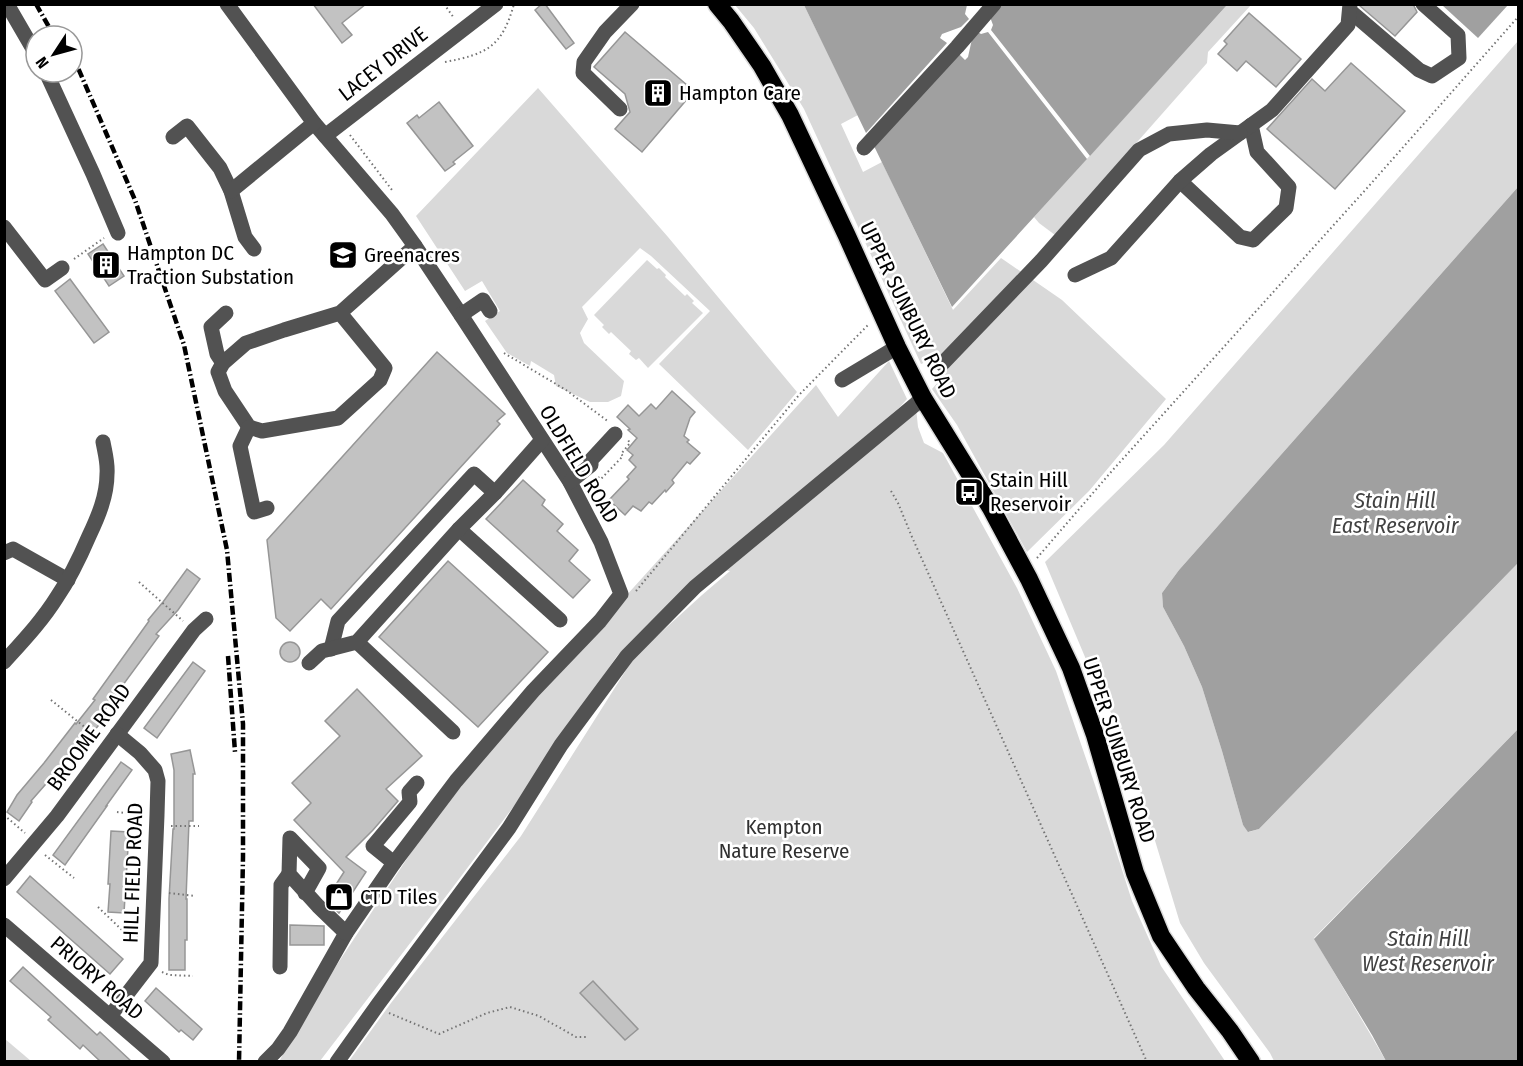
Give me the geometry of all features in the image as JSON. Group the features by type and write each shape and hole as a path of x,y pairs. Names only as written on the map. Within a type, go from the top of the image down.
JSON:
{"highway":[{"name":"UPPER SUNBURY ROAD","path":"717,4 762,66 790,115 848,236 886,324 923,398 991,508 1029,579 1071,668 1095,735 1135,873 1161,936 1196,988 1250,1060"}],"street":[{"path":"7,4 24,33"},
{"name":"OLDFIELD ROAD","path":"227,4 314,123 392,214 415,246 570,482 601,542 621,594"},
{"path":"620,109 583,73 584,62 605,32 632,4"},
{"path":"864,148 994,4"},
{"path":"1350,8 1419,70 1432,76 1459,58 1458,34 1424,4"},
{"name":"LACEY DRIVE","path":"325,136 492,6"},
{"path":"1075,275 1110,258 1180,181 1210,154 1272,110 1348,25 1350,8"},
{"path":"52,84 117,232"},
{"path":"231,191 314,123"},
{"path":"173,137 187,126 220,168 231,191 245,237 254,249"},
{"path":"1180,181 1240,237 1253,240 1286,208 1289,187 1257,152 1245,129"},
{"path":"942,364 1041,261 1139,150 1169,134 1245,129"},
{"path":"4,226 45,280 62,268"},
{"path":"340,313 385,368 380,381 338,418 262,431 249,427 225,391 218,372 223,363 246,343 340,313 415,246"},
{"path":"461,315 483,300"},
{"path":"223,363 217,354 211,327 226,313"},
{"path":"842,381 897,347"},
{"path":"337,1062 375,1007 509,828 561,745 627,656 695,588 923,398"},
{"path":"249,427 240,446 254,512 267,508"},
{"path":"570,482 591,465 591,460 616,432"},
{"path":"309,663 322,651 357,642 542,440"},
{"path":"4,662 42,618 68,580 92,530 103,502 108,476 103,442"},
{"path":"331,649 338,621 474,474 495,493"},
{"path":"459,529 560,621"},
{"path":"4,553 13,549 68,580"},
{"path":"266,1061 290,1032 346,933 394,863 456,781 533,691 600,621 621,594"},
{"name":"BROOME ROAD","path":"4,879 63,809 194,630 206,619"},
{"path":"357,642 453,732"},
{"name":"HILL FIELD ROAD","path":"110,1016 151,963 158,781 155,770 140,753 113,740"},
{"path":"394,863 373,846 410,802 409,792 417,783"},
{"path":"280,967 281,885 289,874 290,838 320,868 305,893"},
{"path":"289,874 346,933"},
{"name":"PRIORY ROAD","path":"4,925 110,1016 154,1059"}],"path":[{"path":"446,62 467,58 497,42 509,21 514,4"},
{"path":"1029,579 1037,558 1111,472 1518,17"},
{"path":"341,123 396,195"},
{"path":"62,268 117,232"},
{"path":"621,594 636,591 816,378 874,319 878,328 886,324"},
{"path":"504,354 566,390 603,417 616,432 628,440 630,444 621,454 623,456 601,479 598,477"},
{"path":"891,491 1147,1062"},
{"path":"140,582 194,630"},
{"path":"51,700 113,740"},
{"path":"117,812 157,821 199,826"},
{"path":"4,815 74,878"},
{"path":"154,891 195,896"},
{"path":"98,907 124,932 152,941"},
{"path":"148,968 169,975 193,976"},
{"path":"375,1007 439,1034 487,1012 510,1007 538,1016 576,1037 586,1037"}],"green space":[{"path":"735,5 804,5 858,115 841,124 863,172 882,162 953,310 1001,258 1062,300 1166,399 1089,491 1027,552 957,425 932,389 945,374 931,360 921,364 804,109 754,28"},
{"path":"1227,5 1251,5 1208,52 1207,63 1055,235 1039,223 1034,217"},
{"path":"1518,41 1518,187 1179,570 1162,593 1163,607 1202,687 1243,825 1249,832 1259,829 1518,563 1518,729 1314,938 1386,1061 1274,1061 1204,963 1180,923 1126,745 1085,657 1045,562 1164,445"},
{"path":"538,88 668,237 797,392 748,450 659,364 710,311 640,248 582,307 588,319 580,333 584,343 624,381 621,396 608,402 590,402 556,386 554,375 531,361 530,366 507,353 485,321 500,311 482,281 465,291 416,216"},
{"path":"647,260 657,269 659,268 685,296 687,294 694,301 692,303 703,313 648,368 639,358 636,360 629,354 631,351 611,332 609,334 594,315"},
{"name":"Kempton Nature Reserve","path":"889,361 907,399 825,472 830,485 916,408 918,427 924,443 943,453 1017,588 1056,671 1132,901 1161,966 1225,1061 349,1061 391,1003 521,836 635,656 730,571 711,569 617,656 514,806 320,1061 279,1062 301,1019 424,833 537,692 816,385 838,417"},
{"path":"5,1039 31,1061 5,1061"}],"water":[{"path":"804,5 967,5 965,14 969,19 961,27 942,34 940,38 947,43 866,133"},
{"path":"1001,5 1227,5 1090,156 991,30 993,25 990,17"},
{"path":"1442,5 1508,5 1478,38"},
{"path":"978,32 981,34 988,32 1087,159 952,307 874,146 958,53 965,60 968,57 972,39"},
{"name":"Stain Hill East Reservoir","path":"1518,187 1518,563 1259,829 1248,832 1243,825 1202,687 1163,607 1162,593 1179,570"},
{"name":"Stain Hill West Reservoir","path":"1518,729 1518,1061 1386,1061 1314,939"}],"building":[{"path":"313,4 366,4 342,23 352,35 342,43"},
{"path":"545,4 574,43 566,49 535,10"},
{"path":"1360,4 1413,4 1417,12 1395,36"},
{"path":"1249,13 1301,59 1276,87 1246,61 1237,71 1218,54 1227,44 1224,41"},
{"name":"Hampton Care","path":"625,32 694,91 642,152 615,129 630,112 625,94 594,67"},
{"path":"1351,63 1405,111 1335,189 1267,129 1312,79 1325,91"},
{"path":"439,102 473,146 445,171 407,123 417,115 419,118"},
{"name":"Hampton DC Traction Substation","path":"103,244 124,276 109,286 88,254"},
{"path":"70,279 109,332 94,343 55,291"},
{"path":"437,352 505,414 497,421 500,424 331,609 321,599 290,631 276,618 267,540"},
{"path":"672,391 695,412 690,418 684,436 689,440 687,442 700,453 690,464 687,462 672,480 674,483 652,504 649,502 641,511 633,506 625,515 609,500 629,479 627,477 636,467 629,460 633,455 627,450 637,438 617,417 628,405 639,416 651,404 656,409"},
{"path":"523,480 545,500 542,505 563,524 557,531 578,550 569,561 590,580 573,598 486,519"},
{"path":"448,561 548,652 478,727 379,637"},
{"path":"187,569 200,579 178,610 156,634 159,636 103,712 107,715 94,731 89,727 31,801 19,821 7,812 17,795 95,700 93,699 148,620"},
{"path":"290,642 297,645 300,652 297,659 290,662 283,659 280,652 283,645"},
{"path":"193,662 205,671 157,738 144,728"},
{"path":"357,689 422,756 386,789 398,801 346,857 366,872 339,913 326,900 344,872 294,820 311,803 292,783 340,736 325,721"},
{"path":"190,750 195,774 193,774 193,821 189,821 185,970 169,970 169,899 174,829 174,770 171,754"},
{"path":"121,762 132,770 65,865 53,855"},
{"path":"111,831 129,832 124,913 108,912"},
{"path":"30,876 123,959 110,974 17,892"},
{"path":"290,925 324,926 324,945 290,945"},
{"path":"23,967 97,1035 100,1032 132,1062 101,1062 83,1045 80,1049 48,1020 51,1017 10,981"},
{"path":"593,981 638,1029 625,1040 580,993"},
{"path":"156,988 202,1029 193,1040 181,1030 179,1032 145,1001"}],"railway":[{"path":"36,4 47,24"},
{"path":"84,82 135,200 184,345 227,550 243,724 239,1062"},
{"path":"228,656 235,752"}],"place":[{"name":"Hampton Care","path":"658,93"},
{"name":"Greenacres","path":"343,255"},
{"name":"Hampton DC Traction Substation","path":"106,265"},
{"name":"Stain Hill Reservoir","path":"969,492"},
{"name":"CTD Tiles","path":"339,897"}]}
